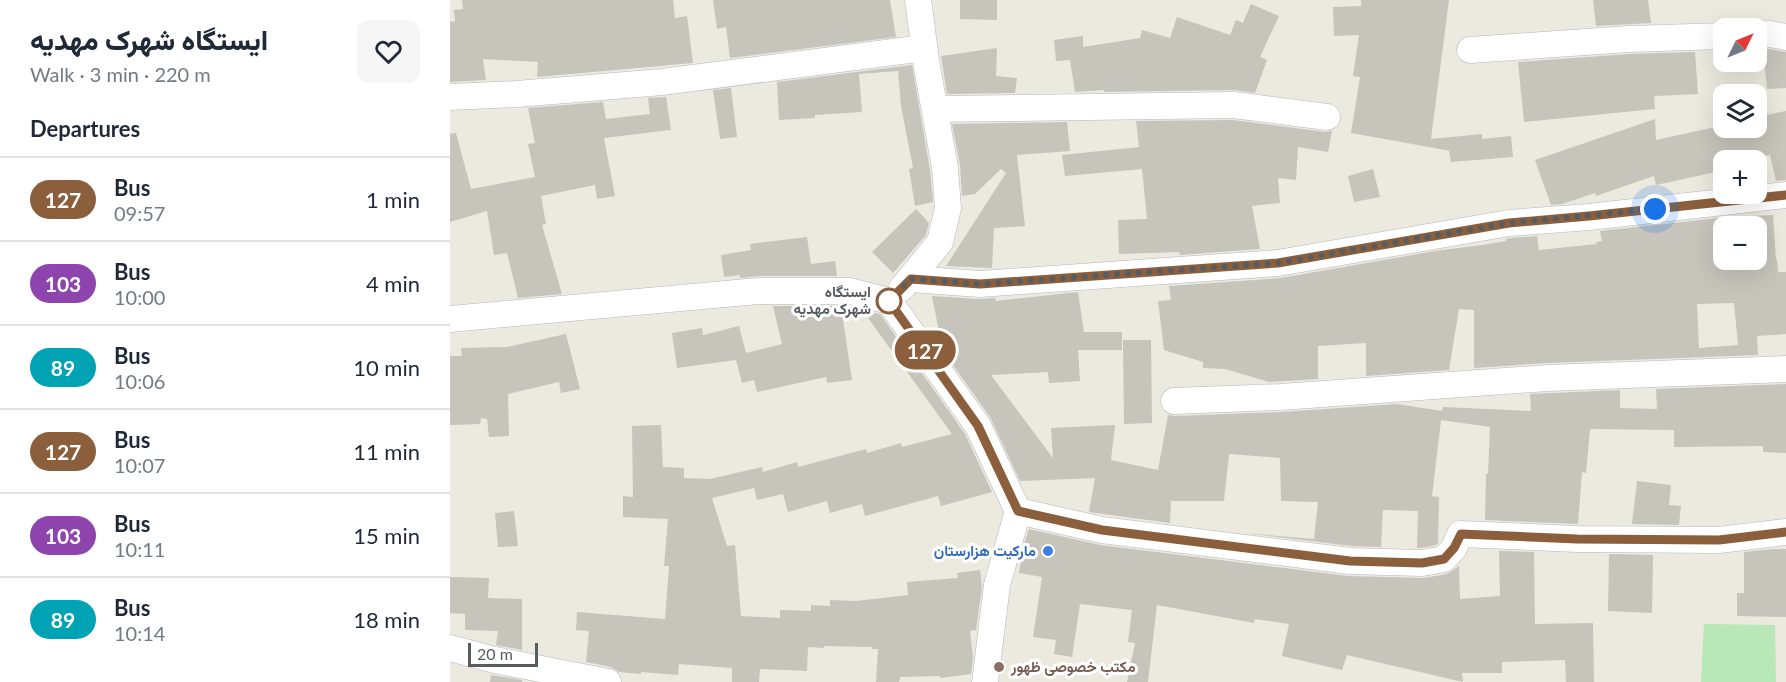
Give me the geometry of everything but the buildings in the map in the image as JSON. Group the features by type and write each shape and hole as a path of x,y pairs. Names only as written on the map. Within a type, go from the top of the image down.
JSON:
{"street":[{"path":"889,301 911,279 940,242 948,208 945,168 918,0"},
{"path":"1767,34 1786,37"},
{"path":"1470,50 1629,39 1713,36"},
{"path":"450,97 662,82 924,48"},
{"path":"935,109 1234,105 1327,117"},
{"path":"911,279 980,284 1278,263 1509,223 1786,195"},
{"path":"450,320 758,291 850,291 889,301 978,426 1018,511 997,585 985,682"},
{"path":"1174,401 1281,397 1548,378 1786,369"},
{"path":"1018,511 1102,530 1350,561 1422,563 1444,559 1454,548 1461,534 1577,539 1719,540 1786,532"},
{"path":"450,648 495,660 608,682"}],"green space":[{"path":"1704,624 1775,625 1776,682 1701,682"}],"bus line":[{"name":"127","path":"1786,195 1509,223 1278,263 980,284 911,279 889,301 978,426 1018,511 1102,530 1350,561 1422,563 1444,559 1454,548 1461,534 1577,539 1719,540 1786,532"}],"place":[{"name":"ایستگاه شهرک مهدیه","path":"889,301"},
{"name":"مارکیت هزارستان","path":"1048,551"},
{"name":"مکتب خصوصی ظهور","path":"999,667"}],"route":[{"path":"889,301 911,279 980,284 1278,263 1509,223 1655,209"}]}
